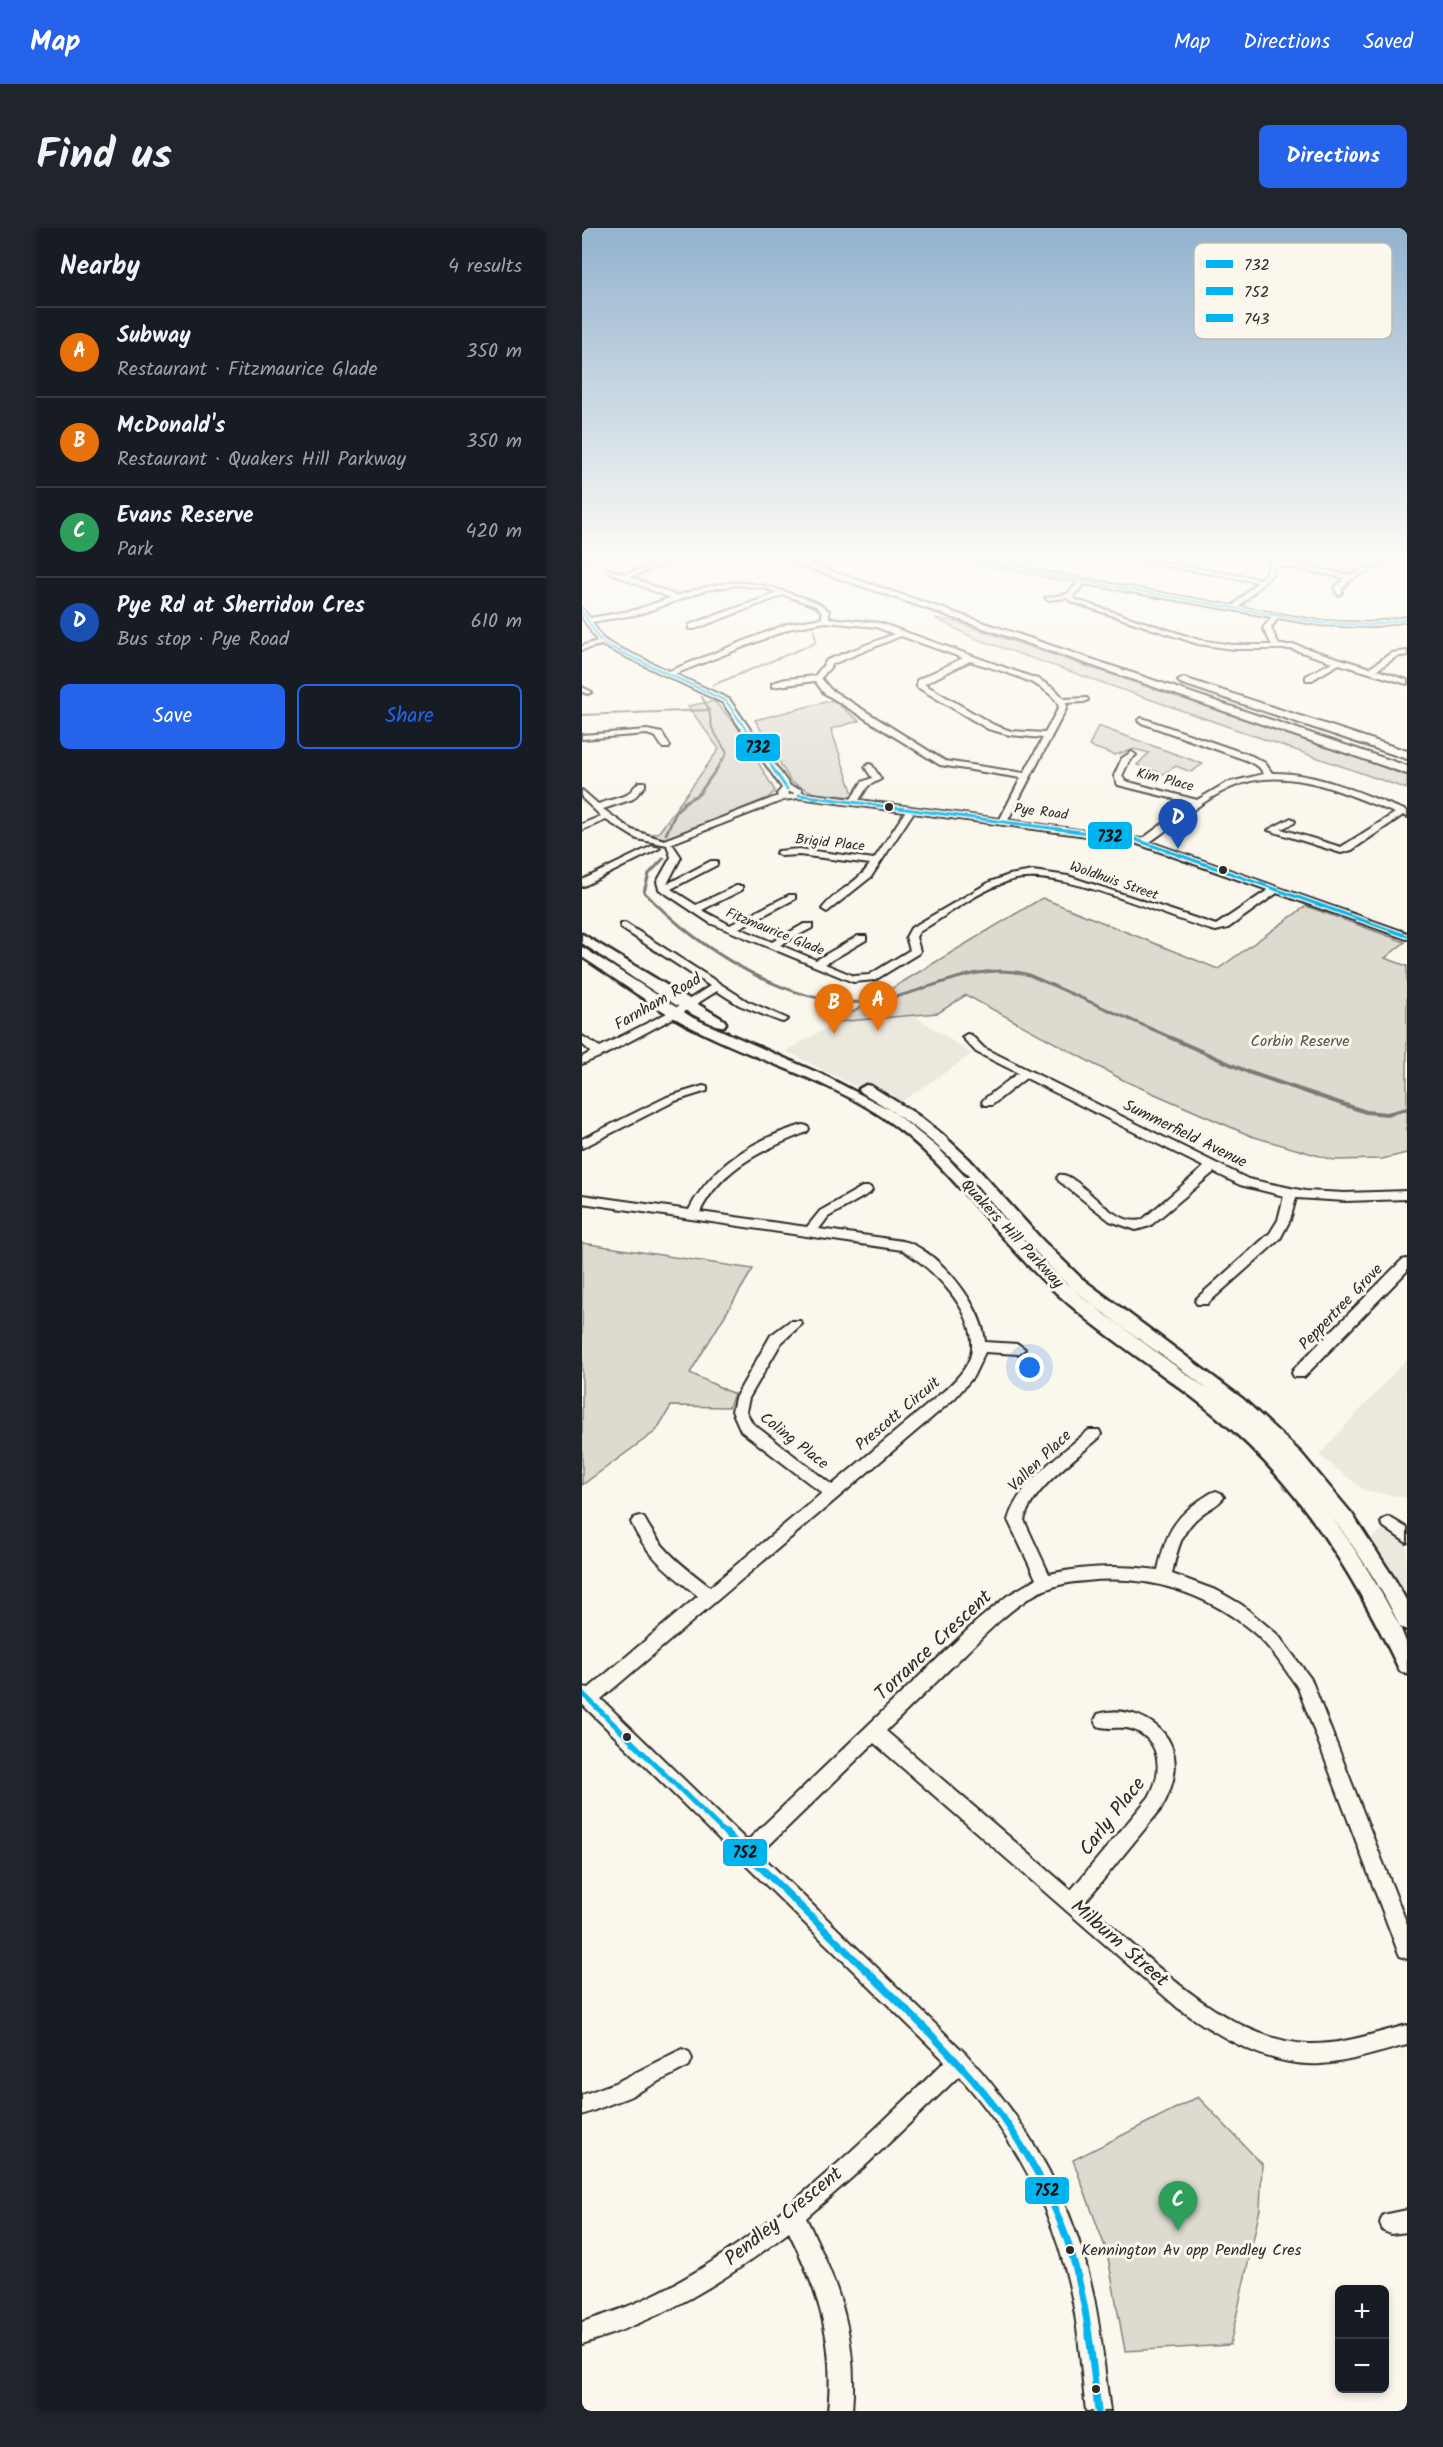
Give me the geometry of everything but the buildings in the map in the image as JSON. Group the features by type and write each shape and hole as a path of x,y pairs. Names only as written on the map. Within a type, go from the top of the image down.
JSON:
{"highway":[{"path":"1084,660 1407,770"},
{"path":"1173,677 1407,755"}],"main road":[{"name":"Quakers Hill Parkway","path":"582,938 706,1029 853,1094 890,1116 934,1151 1056,1283 1227,1415 1267,1454 1319,1512 1352,1559 1379,1603 1407,1665"},
{"name":"Quakers Hill Parkway","path":"582,951 681,1009 810,1061 866,1089 912,1117 941,1140 977,1175 1058,1266 1097,1299 1237,1404 1311,1475 1365,1545 1407,1621"}],"street":[{"path":"582,885 641,856 785,793 781,783 726,701 639,660"},
{"path":"669,674 705,660"},
{"path":"775,685 786,681 817,678 830,662 835,660"},
{"path":"965,660 930,675 920,682 920,685 991,727 1010,733 1047,736"},
{"path":"974,660 1037,682 1062,701 1084,700"},
{"path":"1335,660 1407,682"},
{"path":"1371,671 1388,660"},
{"path":"1308,678 1338,661"},
{"path":"817,678 827,691 943,763 962,768 1027,776"},
{"path":"1003,821 1060,715 1062,701"},
{"path":"1142,720 1250,758 1262,765 1269,776"},
{"path":"582,737 647,732 659,735 666,746"},
{"name":"Kim Place","path":"1132,755 1125,760 1118,776 1121,783 1200,803"},
{"path":"854,803 865,784 877,779 869,766"},
{"path":"1144,842 1231,784 1269,776 1301,778 1329,784 1405,813"},
{"path":"596,808 630,797 642,784"},
{"path":"582,793 606,817 663,847 676,857 662,882 664,890 714,863"},
{"name":"Pye Road","path":"785,793 791,798 799,795 1114,835 1144,842 1407,936"},
{"path":"827,909 832,900 868,875 910,810"},
{"path":"1291,821 1273,830 1341,850 1405,813"},
{"path":"582,827 606,817"},
{"name":"Brigid Place","path":"781,853 799,852 877,862"},
{"name":"Woldhuis Street","path":"913,941 915,930 993,884 1012,877 1033,874 1065,878 1217,930 1276,889"},
{"path":"694,910 739,888"},
{"name":"Fitzmaurice Glade","path":"664,890 694,910 731,928 853,979 871,978 915,951 913,941"},
{"path":"731,928 792,897"},
{"path":"625,926 741,1001 783,1019"},
{"path":"773,945 808,926"},
{"path":"817,964 862,938"},
{"name":"Farnham Road","path":"582,1061 719,988"},
{"name":"Summerfield Avenue","path":"967,1037 980,1050 1212,1167 1255,1186 1291,1195 1323,1198 1407,1195"},
{"path":"582,1039 600,1053"},
{"path":"988,1102 1025,1073"},
{"path":"582,1144 671,1099 703,1089"},
{"path":"693,1214 708,1187 720,1174 762,1146 803,1129"},
{"path":"1063,1178 1120,1224 1133,1227 1146,1223 1212,1167"},
{"path":"811,1231 824,1214 866,1190"},
{"path":"1202,1301 1275,1236 1284,1220 1291,1195"},
{"path":"582,1199 893,1242 921,1254 933,1264 963,1302 972,1319 979,1347 1018,1349"},
{"name":"Peppertree Grove","path":"1299,1374 1407,1263"},
{"name":"Coling Place","path":"795,1324 776,1339 742,1398 740,1416 746,1427 832,1493"},
{"name":"Prescott Circuit","path":"585,1696 711,1597 950,1395 971,1368 979,1347"},
{"name":"Vallen Place","path":"1045,1582 1016,1520 1016,1512 1024,1498 1094,1434"},
{"path":"1164,1577 1172,1540 1179,1525 1193,1510 1216,1497"},
{"path":"639,1522 647,1540 658,1553 711,1597"},
{"path":"1389,1523 1407,1537"},
{"name":"Torrance Crescent","path":"746,1855 982,1626 1011,1602 1045,1582 1086,1575 1122,1572 1164,1577 1215,1596 1259,1627 1281,1651 1305,1684 1407,1949"},
{"path":"585,1696 983,2085 1017,2133 1061,2224 1087,2318 1098,2411"},
{"name":"Carly Place","path":"1072,1904 1162,1794 1168,1774 1166,1751 1153,1734 1136,1722 1104,1720"},
{"name":"Milburn Street","path":"874,1732 1185,2001 1210,2017 1268,2046 1309,2055 1328,2053 1407,2035"},
{"path":"582,2105 622,2090 682,2059"},
{"name":"Pendley Crescent","path":"582,2333 637,2314 666,2301 734,2258 792,2214 897,2124 959,2061"},
{"path":"792,2214 811,2252 835,2316 843,2352 840,2411"}],"shaded area":[{"path":"915,1016 972,1054 895,1106 786,1051 836,1022"},
{"path":"1407,1359 1407,1498 1364,1490 1319,1455"},
{"path":"1389,1523 1407,1537 1407,1621 1365,1545"}],"green space":[{"path":"1037,660 1068,660 1407,775 1407,789"},
{"path":"833,700 859,721 831,729 854,797 814,793 791,782 755,720"},
{"path":"714,701 737,726 775,791 768,798 668,839 650,835 659,832 719,749 688,706"},
{"path":"1098,726 1203,764 1191,772 1176,766 1163,774 1137,765 1149,753 1134,749 1115,755 1089,746"},
{"name":"Corbin Reserve","path":"1042,898 1218,969 1306,906 1405,942 1385,958 1407,966 1407,1153 1382,1159 1333,1160 1251,1136 1125,1081 966,995 938,1013 836,1022"},
{"path":"582,1243 753,1269 690,1373 734,1394 729,1407 671,1406 656,1431 582,1485"},
{"path":"1198,2097 1262,2164 1260,2209 1230,2345 1125,2351 1107,2252 1073,2160"}],"waterway":[{"path":"713,685 774,660"},
{"path":"702,697 709,710"},
{"path":"582,715 709,710"},
{"path":"709,710 712,728 727,753 717,768"},
{"path":"666,834 676,812 685,802 699,794 718,767"},
{"path":"664,858 649,874 644,892 667,914 721,956 784,988 817,998 850,1002 882,1000 955,978 991,971 1010,971 1029,975 1172,1038"},
{"path":"1169,1037 1248,1072 1366,1112 1387,1114 1407,1109"}],"transit line":[{"name":"732","path":"638,660 726,701 787,789"},
{"name":"732","path":"799,795 1134,839 1407,936"},
{"name":"752","path":"582,1693 959,2061 1000,2111 1034,2165 1061,2222 1080,2284 1091,2348 1098,2411"}],"place":[{"name":"Pye Rd at Sherridon Cres","path":"1178,849"},
{"name":"Subway","path":"878,1031"},
{"name":"McDonald's","path":"834,1034"},
{"name":"Evans Reserve","path":"1178,2231"},
{"name":"Kennington Av opp Pendley Cres","path":"1070,2250"}]}
